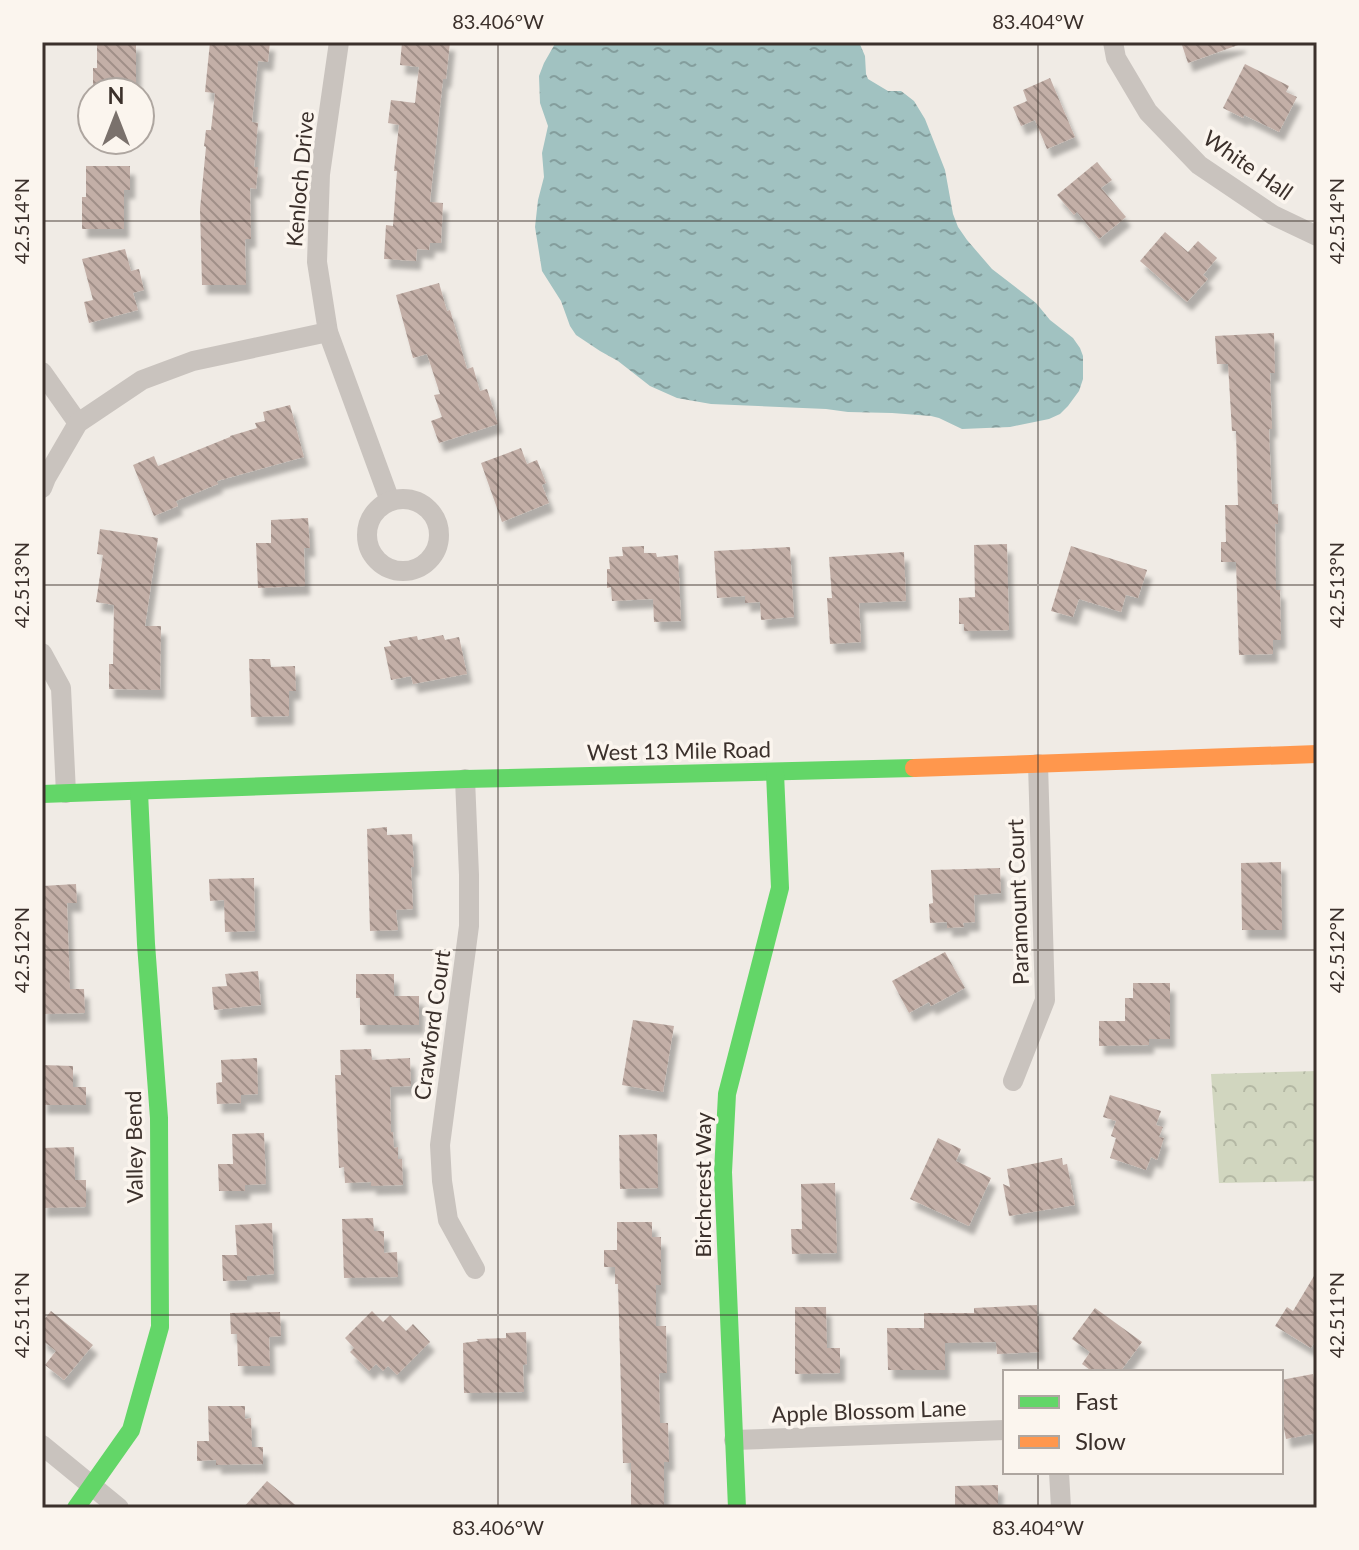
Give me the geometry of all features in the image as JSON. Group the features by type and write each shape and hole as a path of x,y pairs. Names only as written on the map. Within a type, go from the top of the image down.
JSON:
{"street":[{"name":"Kenloch Drive","path":"339,42 320,174 317,262 328,332 390,501"},
{"name":"White Hall","path":"1113,42 1116,58 1148,112 1199,165 1273,215 1317,236"},
{"path":"42,488 78,423 142,380 193,361 328,332"},
{"path":"42,372 78,423"},
{"path":"42,653 61,688 66,793"},
{"name":"West 13 Mile Road","path":"42,794 1317,754"},
{"name":"Paramount Court","path":"1013,1081 1045,1000 1038,764"},
{"name":"Birchcrest Way","path":"737,1508 723,1172 727,1094 780,888 775,773"},
{"name":"Crawford Court","path":"465,779 469,926 440,1145 448,1220 475,1269"},
{"name":"Valley Bend","path":"76,1508 131,1430 160,1327 159,1118 139,792"},
{"name":"Apple Blossom Lane","path":"734,1440 1003,1430"},
{"path":"42,1445 119,1508"},
{"path":"1059,1474 1061,1508"}],"green space":[{"path":"1317,1071 1317,1181 1219,1183 1211,1074"}],"water":[{"path":"556,42 859,42 865,56 868,79 888,91 901,91 914,101 925,119 945,170 953,214 967,240 992,269 1036,303 1080,348 1083,379 1079,391 1060,414 1049,419 1010,427 962,429 931,416 711,404 677,398 650,386 618,361 576,335 561,301 542,271 535,227 544,177 542,153 548,126 540,103 539,76"}],"building":[{"path":"97,42 136,42 136,76 93,76 93,68 97,68"},
{"path":"210,42 270,42 268,62 258,61 252,122 258,123 254,167 258,167 256,189 250,188 251,239 245,239 246,285 202,285 200,209 204,146 206,130 211,130 215,93 205,92"},
{"path":"402,42 450,42 430,202 443,203 441,243 430,243 429,250 417,249 416,261 384,259 386,225 393,226 397,171 394,171 399,125 388,123 391,100 415,103 419,67 400,65"},
{"path":"1181,42 1241,42 1241,44 1188,63"},
{"path":"1245,64 1289,86 1286,92 1297,97 1279,132 1223,108"},
{"path":"1050,78 1075,137 1047,149 1035,120 1021,126 1013,107 1027,101 1023,90"},
{"path":"1097,162 1112,180 1101,188 1126,217 1099,239 1077,212 1074,215 1057,195"},
{"path":"86,166 130,166 130,190 124,190 124,229 82,229"},
{"path":"1165,232 1188,252 1198,241 1217,258 1203,275 1208,279 1187,302 1140,261"},
{"path":"125,249 131,271 139,269 144,290 133,293 138,310 89,323 84,302 93,300 82,259"},
{"path":"439,283 467,369 473,367 480,391 487,389 498,424 439,443 431,421 442,417 434,395 440,394 427,354 413,358 396,295"},
{"path":"1274,333 1275,373 1270,373 1272,429 1269,429 1272,504 1278,504 1278,524 1275,524 1276,590 1280,590 1281,640 1273,640 1273,654 1239,655 1236,562 1221,562 1221,542 1226,542 1225,505 1238,505 1236,431 1232,431 1228,364 1217,364 1215,336"},
{"path":"290,405 304,457 217,481 218,484 176,501 178,506 154,516 133,465 154,456 158,466 257,428 255,423 265,421 263,412"},
{"path":"521,448 527,464 537,460 546,483 542,485 549,503 502,522 481,463"},
{"path":"308,518 310,548 304,548 305,586 258,588 256,543 271,543 271,520"},
{"path":"100,529 158,538 145,626 161,626 160,690 109,689 109,664 113,664 114,605 96,602 103,555 97,554"},
{"path":"1007,544 1009,630 964,631 964,624 959,624 959,598 975,597 974,545"},
{"path":"644,546 644,553 656,553 657,557 678,555 681,621 654,622 653,599 612,601 611,587 607,588 609,557 623,556 622,547"},
{"path":"1071,546 1147,570 1138,598 1126,595 1121,612 1079,599 1073,617 1051,611"},
{"path":"790,547 794,617 761,620 760,602 745,603 745,596 717,598 714,551"},
{"path":"904,552 906,601 859,603 861,642 830,644 827,598 832,598 829,557"},
{"path":"443,635 445,640 459,637 467,674 413,684 411,676 391,680 384,647 391,646 389,641"},
{"path":"249,659 270,659 271,667 295,666 296,691 289,691 289,716 251,717"},
{"path":"387,827 387,835 412,834 413,909 396,910 398,930 370,931 367,829"},
{"path":"1281,862 1282,930 1242,930 1241,863"},
{"path":"1000,868 1001,893 974,895 975,922 963,923 964,927 947,928 947,922 930,923 929,904 933,903 931,870"},
{"path":"254,878 255,931 225,932 224,900 210,901 209,879"},
{"path":"76,884 77,903 67,903 70,989 84,989 85,1013 42,1014 42,886"},
{"path":"945,952 965,988 931,1006 929,1002 909,1013 892,981"},
{"path":"258,971 261,1005 214,1010 212,987 227,986 225,974"},
{"path":"356,974 394,974 394,996 419,996 419,1025 360,1025"},
{"path":"1133,983 1170,983 1170,1039 1149,1039 1149,1045 1099,1046 1099,1021 1125,1021 1125,998 1133,998"},
{"path":"633,1020 674,1026 663,1092 622,1085"},
{"path":"371,1049 372,1060 410,1058 411,1086 390,1087 391,1132 394,1148 398,1147 398,1159 402,1159 403,1185 345,1183 344,1167 339,1168 335,1075 341,1075 340,1050"},
{"path":"257,1058 258,1094 241,1095 241,1103 217,1104 216,1083 222,1082 221,1060"},
{"path":"42,1065 73,1066 73,1087 86,1087 86,1105 42,1105"},
{"path":"1110,1095 1161,1111 1156,1125 1163,1127 1159,1137 1164,1138 1157,1160 1151,1157 1146,1170 1110,1158 1116,1138 1111,1136 1116,1121 1103,1117"},
{"path":"264,1133 266,1184 245,1185 245,1191 219,1191 218,1164 233,1164 232,1134"},
{"path":"657,1134 658,1188 620,1189 619,1135"},
{"path":"938,1138 961,1149 956,1161 991,1178 969,1226 910,1199"},
{"path":"74,1147 75,1180 86,1180 86,1207 42,1208 42,1148"},
{"path":"1062,1158 1063,1165 1067,1164 1075,1205 1009,1216 1003,1184 1010,1187 1007,1169"},
{"path":"835,1183 837,1253 792,1254 791,1229 802,1229 801,1184"},
{"path":"373,1218 374,1231 384,1231 384,1253 397,1252 398,1277 344,1278 342,1219"},
{"path":"617,1222 652,1222 652,1237 661,1237 661,1285 656,1285 656,1326 666,1326 667,1373 659,1373 660,1423 668,1423 669,1462 664,1462 664,1508 631,1508 631,1463 623,1463 618,1284 615,1284 615,1267 604,1267 604,1250 617,1250"},
{"path":"272,1223 274,1274 223,1281 222,1255 237,1255 235,1225"},
{"path":"1317,1271 1317,1338 1311,1348 1275,1326 1287,1307 1293,1311"},
{"path":"1037,1305 1039,1352 997,1354 996,1342 945,1343 945,1370 888,1370 887,1328 924,1328 924,1313 974,1313 974,1308"},
{"path":"795,1307 826,1307 827,1348 840,1348 840,1373 795,1374"},
{"path":"1095,1308 1142,1342 1121,1370 1090,1370 1082,1364 1090,1352 1072,1339"},
{"path":"51,1311 93,1345 64,1380 45,1365 56,1351 42,1340 42,1322"},
{"path":"372,1311 383,1322 390,1315 406,1331 413,1324 430,1342 397,1375 388,1366 383,1371 376,1364 369,1371 350,1352 354,1348 345,1338"},
{"path":"280,1312 281,1336 269,1337 270,1366 238,1366 237,1334 231,1334 230,1313"},
{"path":"526,1332 524,1392 464,1393 463,1343 506,1338 506,1333"},
{"path":"1313,1374 1317,1393 1317,1433 1286,1439 1283,1380"},
{"path":"208,1406 245,1406 245,1419 251,1418 252,1447 263,1447 263,1464 216,1465 216,1460 197,1461 197,1441 209,1441"},
{"path":"267,1481 299,1508 243,1508"},
{"path":"998,1485 998,1508 955,1508 955,1486"}],"traffic: fast":[{"path":"42,794 914,768"},
{"path":"737,1508 723,1172 727,1094 780,888 775,773"},
{"path":"76,1508 131,1430 160,1327 159,1118 139,792"}],"traffic: slow":[{"path":"914,768 1317,754"}]}
